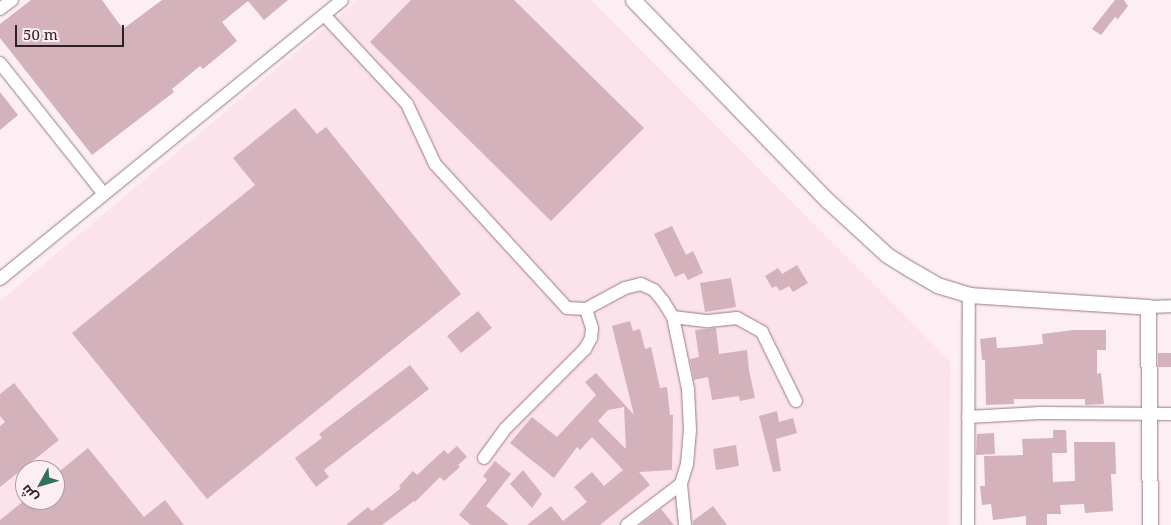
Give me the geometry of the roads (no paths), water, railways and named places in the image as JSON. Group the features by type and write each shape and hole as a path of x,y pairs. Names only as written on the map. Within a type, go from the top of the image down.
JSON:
{"street":[{"path":"0,9 12,0"},
{"path":"0,279 342,0"},
{"path":"632,0 821,194 887,255 937,285 969,295 1148,307 1171,306"},
{"path":"324,16 407,104 423,142 435,164 567,308 586,309 625,288 641,284 654,290 673,316 688,389 690,430 687,464 681,484 685,525"},
{"path":"0,63 104,194"},
{"path":"968,525 969,295"},
{"path":"1148,307 1150,525"},
{"path":"484,458 506,428 585,349 591,338 592,328 586,309"},
{"path":"673,316 708,321 737,318 762,332 796,402"},
{"path":"968,417 1040,413 1171,414"},
{"path":"627,525 681,484"}]}
